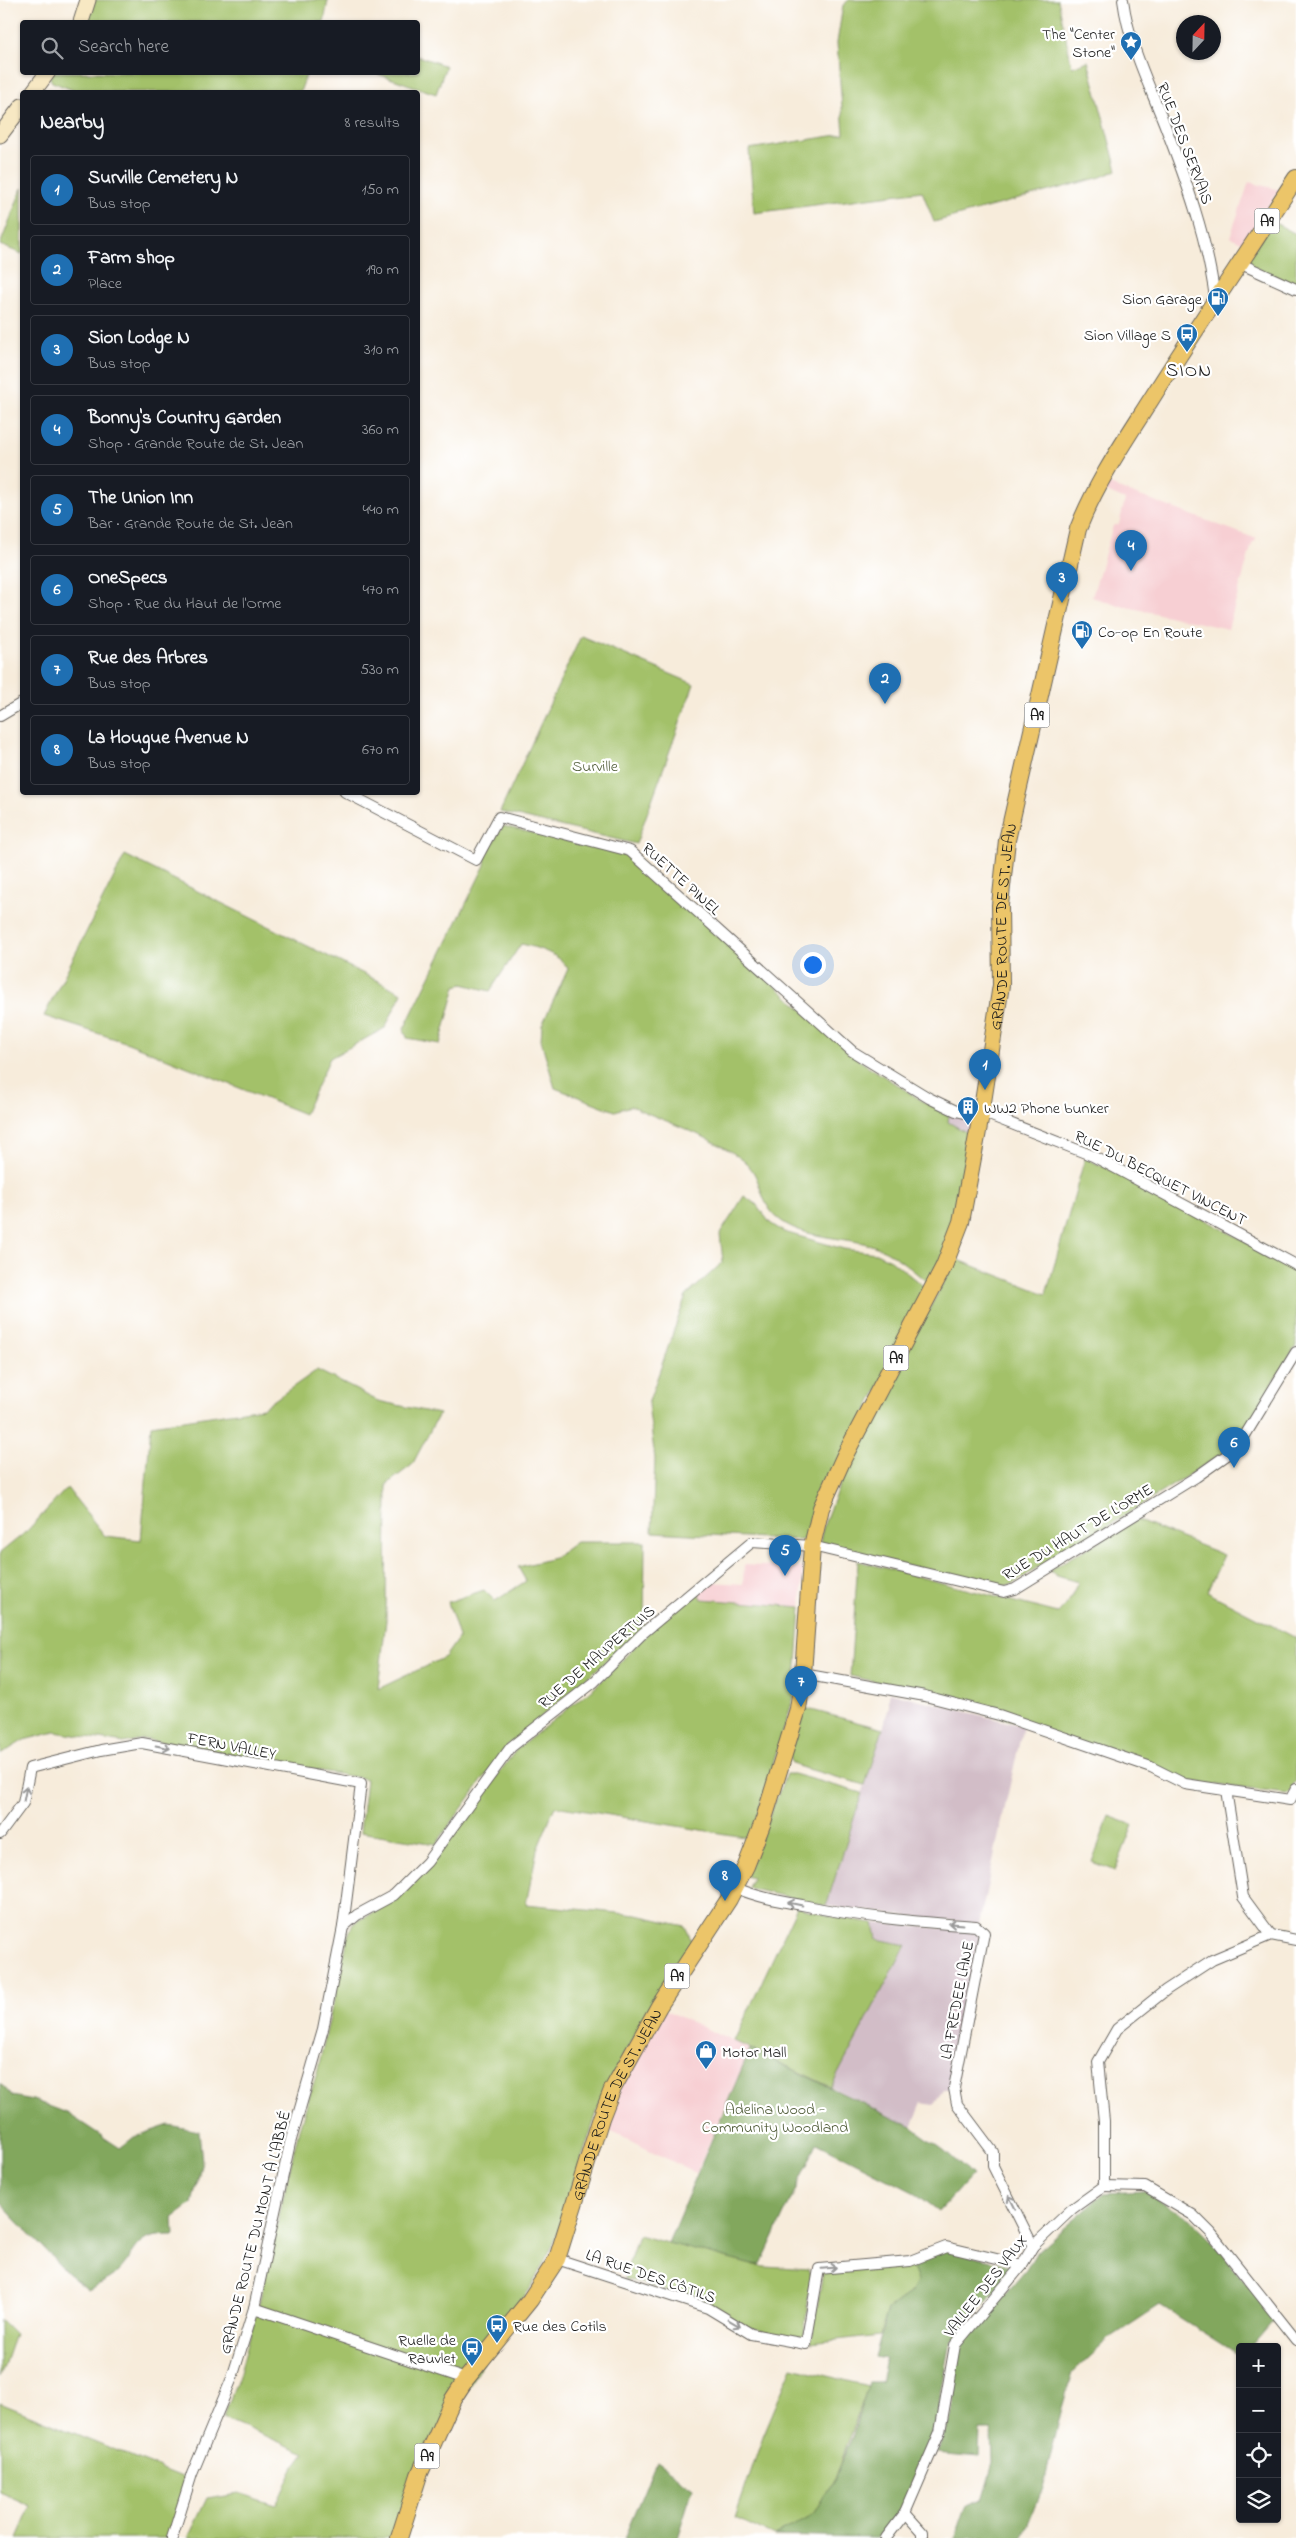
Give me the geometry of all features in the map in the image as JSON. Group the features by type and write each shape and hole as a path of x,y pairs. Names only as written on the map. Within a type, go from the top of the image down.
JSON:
{"main road":[{"path":"81,20 88,0"},
{"path":"34,90 46,75"},
{"path":"0,135 20,109"},
{"name":"GRANDE ROUTE DE ST. JEAN","path":"398,2538 419,2476 441,2424 466,2379 530,2300 557,2259 574,2212 601,2118 612,2090 658,2006 736,1888 763,1822 782,1766 798,1708 803,1674 812,1546 821,1508 844,1457 955,1243 981,1115 1001,985 1000,905 1007,840 1078,529 1108,469 1215,298 1296,178"}],"street":[{"name":"RUE DES SERVAIS","path":"1123,0 1135,52 1164,123 1200,222 1215,298"},
{"path":"1239,263 1296,289"},
{"path":"0,716 20,704"},
{"name":"RUETTE PINEL","path":"350,795 476,860 499,817 630,851 852,1051 929,1098 956,1111 981,1115"},
{"name":"RUE DU BECQUET VINCENT","path":"981,1115 990,1115 1093,1156 1296,1264"},
{"name":"RUE DU HAUT DE L'ORME","path":"812,1546 1004,1592 1015,1588 1196,1477 1227,1455 1241,1442 1296,1352"},
{"name":"RUE DE MAUPERTUIS","path":"343,1927 357,1915 394,1895 427,1862 511,1747 594,1682 643,1633 752,1542 812,1546"},
{"path":"803,1674 925,1696 999,1715 1151,1767 1185,1784 1290,1800 1296,1789"},
{"name":"FERN VALLEY","path":"0,1834 23,1803 30,1768 101,1750 142,1743 361,1784 343,1927"},
{"path":"1226,1790 1243,1897 1271,1934"},
{"name":"LA FREDEE LANE","path":"736,1888 753,1895 825,1910 888,1920 976,1926 984,1933 954,2088 957,2104 993,2152 993,2166 1033,2246"},
{"name":"GRANDE ROUTE DU MONT À L'ABBÉ","path":"172,2538 192,2474 232,2378 254,2308 290,2143 323,2029 343,1927"},
{"path":"1296,1940 1271,1934 1212,1960 1166,1990 1117,2029 1098,2062 1104,2121 1104,2186 1145,2187 1193,2215 1211,2233 1296,2340"},
{"name":"VALLEE DES VAUX","path":"886,2538 905,2513 940,2432 955,2345 1022,2265 1033,2246 1072,2209 1104,2186"},
{"name":"LA RUE DES CÔTILS","path":"557,2259 708,2308 752,2334 806,2344 819,2269 910,2261 946,2246 1022,2265"},
{"path":"254,2308 466,2379"},
{"path":"905,2513 922,2532 922,2538"}],"shaded area":[{"path":"1249,182 1280,190 1242,242 1230,237"},
{"path":"1107,484 1257,539 1252,544 1228,629 1113,604 1092,597 1113,526 1119,524 1125,500 1107,492 1101,493"},
{"path":"949,1114 971,1119 973,1125 971,1135 948,1122"},
{"path":"744,1565 803,1568 801,1607 702,1599 698,1590 708,1582 743,1584"},
{"path":"889,1692 1023,1726 979,1924 826,1906 883,1729 889,1706"},
{"path":"874,1923 970,1931 980,1935 950,2081 951,2090 943,2090 933,2105 922,2103 912,2127 831,2087 905,1946 877,1939"},
{"name":"Motor Mall","path":"663,2009 750,2049 696,2173 604,2128 631,2066"}],"green space":[{"path":"92,0 328,0 324,20 85,20"},
{"path":"849,0 1058,0 1072,67 1088,61 1117,170 1101,177 934,222 922,191 754,213 749,149 844,134 837,43 843,5"},
{"path":"420,57 446,66 436,94 381,75 420,75"},
{"path":"51,75 306,75 301,90 73,90 52,82"},
{"path":"20,193 20,253 0,245"},
{"path":"1273,222 1296,234 1296,287 1252,266 1248,256"},
{"name":"Surville","path":"581,636 694,684 636,844 500,812"},
{"path":"503,826 625,855 637,863 860,1061 924,1102 949,1114 948,1122 971,1135 947,1249 927,1282 900,1260 879,1248 860,1242 806,1232 786,1224 770,1210 757,1179 748,1165 738,1156 710,1140 631,1106 615,1111 555,1088 541,1040 542,1025 568,969 565,964 548,952 521,944 490,991 463,984 456,986 440,1044 407,1038 404,1029 485,865 486,854"},
{"path":"125,855 402,993 385,1028 330,1058 304,1114 128,1043 44,1016"},
{"path":"1085,1158 1119,1174 1296,1268 1296,1346 1240,1435 1220,1455 1012,1585 995,1587 821,1545 823,1527 854,1453 956,1259 1046,1294"},
{"path":"744,1196 756,1204 770,1223 784,1232 844,1249 876,1253 891,1260 923,1286 925,1291 806,1537 802,1540 652,1532 655,1459 648,1404 686,1296 723,1262 720,1234"},
{"path":"317,1370 378,1401 439,1414 412,1465 387,1484 386,1620 378,1689 445,1657 459,1637 448,1602 484,1590 495,1601 526,1581 518,1567 554,1558 576,1542 645,1542 644,1629 508,1745 436,1844 360,1832 366,1779 143,1739 124,1743 55,1732 24,1740 0,1755 0,1553 27,1531 67,1488 105,1536 141,1540 151,1425 263,1408"},
{"path":"1136,1520 1224,1555 1207,1592 1296,1638 1296,1782 1287,1794 1187,1781 934,1694 850,1676 858,1561 1058,1613 1069,1601 1078,1582 1057,1576 1049,1570"},
{"path":"698,1590 702,1599 801,1607 795,1693 750,1838 555,1806 537,1850 526,1904 637,1915 685,1926 693,1944 657,1994 604,2091 554,2243 530,2289 511,2314 407,2493 391,2538 188,2538 207,2498 239,2493 276,2505 293,2469 305,2453 223,2418 238,2379 259,2303 299,2129 317,2073 349,1933 353,1924 402,1895 432,1863 516,1750 603,1680 652,1629"},
{"path":"804,1708 883,1729 865,1785 797,1766 791,1762 789,1757"},
{"path":"786,1774 793,1774 862,1793 826,1906 748,1888 752,1878 746,1876"},
{"path":"1109,1816 1133,1825 1115,1871 1092,1862"},
{"path":"797,1907 834,1917 874,1923 877,1939 906,1945 831,2087 734,2041"},
{"name":"Adelina Wood - Community Woodland","path":"750,2049 912,2127 945,2151 972,2175 939,2211 915,2193 817,2143 761,2264 752,2265 668,2243"},
{"path":"0,2083 12,2096 33,2100 67,2113 120,2148 134,2137 169,2125 199,2131 202,2161 192,2204 173,2218 174,2235 160,2236 143,2241 115,2275 88,2290 66,2272 0,2203"},
{"path":"1144,2191 1190,2219 1208,2236 1275,2319 1254,2343 1236,2343 1236,2353 1160,2305 1110,2338 1072,2374 1043,2488 1023,2537 954,2538 965,2507 982,2500 993,2463 992,2430 980,2430 979,2457 937,2453 951,2417 959,2348 1026,2270 1037,2251 1104,2193"},
{"path":"638,2235 752,2265 808,2269 811,2277 804,2335 795,2337 745,2327 705,2302 624,2278"},
{"path":"947,2250 1016,2267 951,2342 934,2430 900,2512 877,2538 774,2536 815,2513 835,2479 852,2437 869,2382 881,2382 886,2359 875,2357 888,2309 911,2292 917,2281 911,2265"},
{"path":"911,2265 917,2281 911,2292 888,2309 880,2335 811,2343 823,2272"},
{"path":"0,2319 15,2334 0,2377"},
{"path":"792,2367 868,2386 835,2479 815,2513 774,2536 735,2518 763,2436"},
{"path":"0,2403 187,2479 168,2538 17,2538 31,2506 0,2492"},
{"path":"656,2462 693,2488 677,2538 624,2538"}],"place":[{"name":"The \"Center Stone\"","path":"1131,61"},
{"name":"Sion Garage","path":"1218,317"},
{"name":"Sion Village S","path":"1187,353"},
{"name":"Bonny's Country Garden","path":"1131,571"},
{"name":"Sion Lodge N","path":"1062,603"},
{"name":"Co-op En Route","path":"1082,650"},
{"name":"Farm shop","path":"885,704"},
{"name":"Surville Cemetery N","path":"985,1090"},
{"name":"WW2 Phone bunker","path":"968,1126"},
{"name":"OneSpecs","path":"1234,1468"},
{"name":"The Union Inn","path":"785,1576"},
{"name":"Rue des Arbres","path":"801,1707"},
{"name":"La Hougue Avenue N","path":"725,1901"},
{"name":"Motor Mall","path":"706,2070"},
{"name":"Rue des Cotils","path":"497,2344"},
{"name":"Ruelle de Rauvlet","path":"472,2367"}],"district":[{"name":"SION","path":"1189,369"}]}
